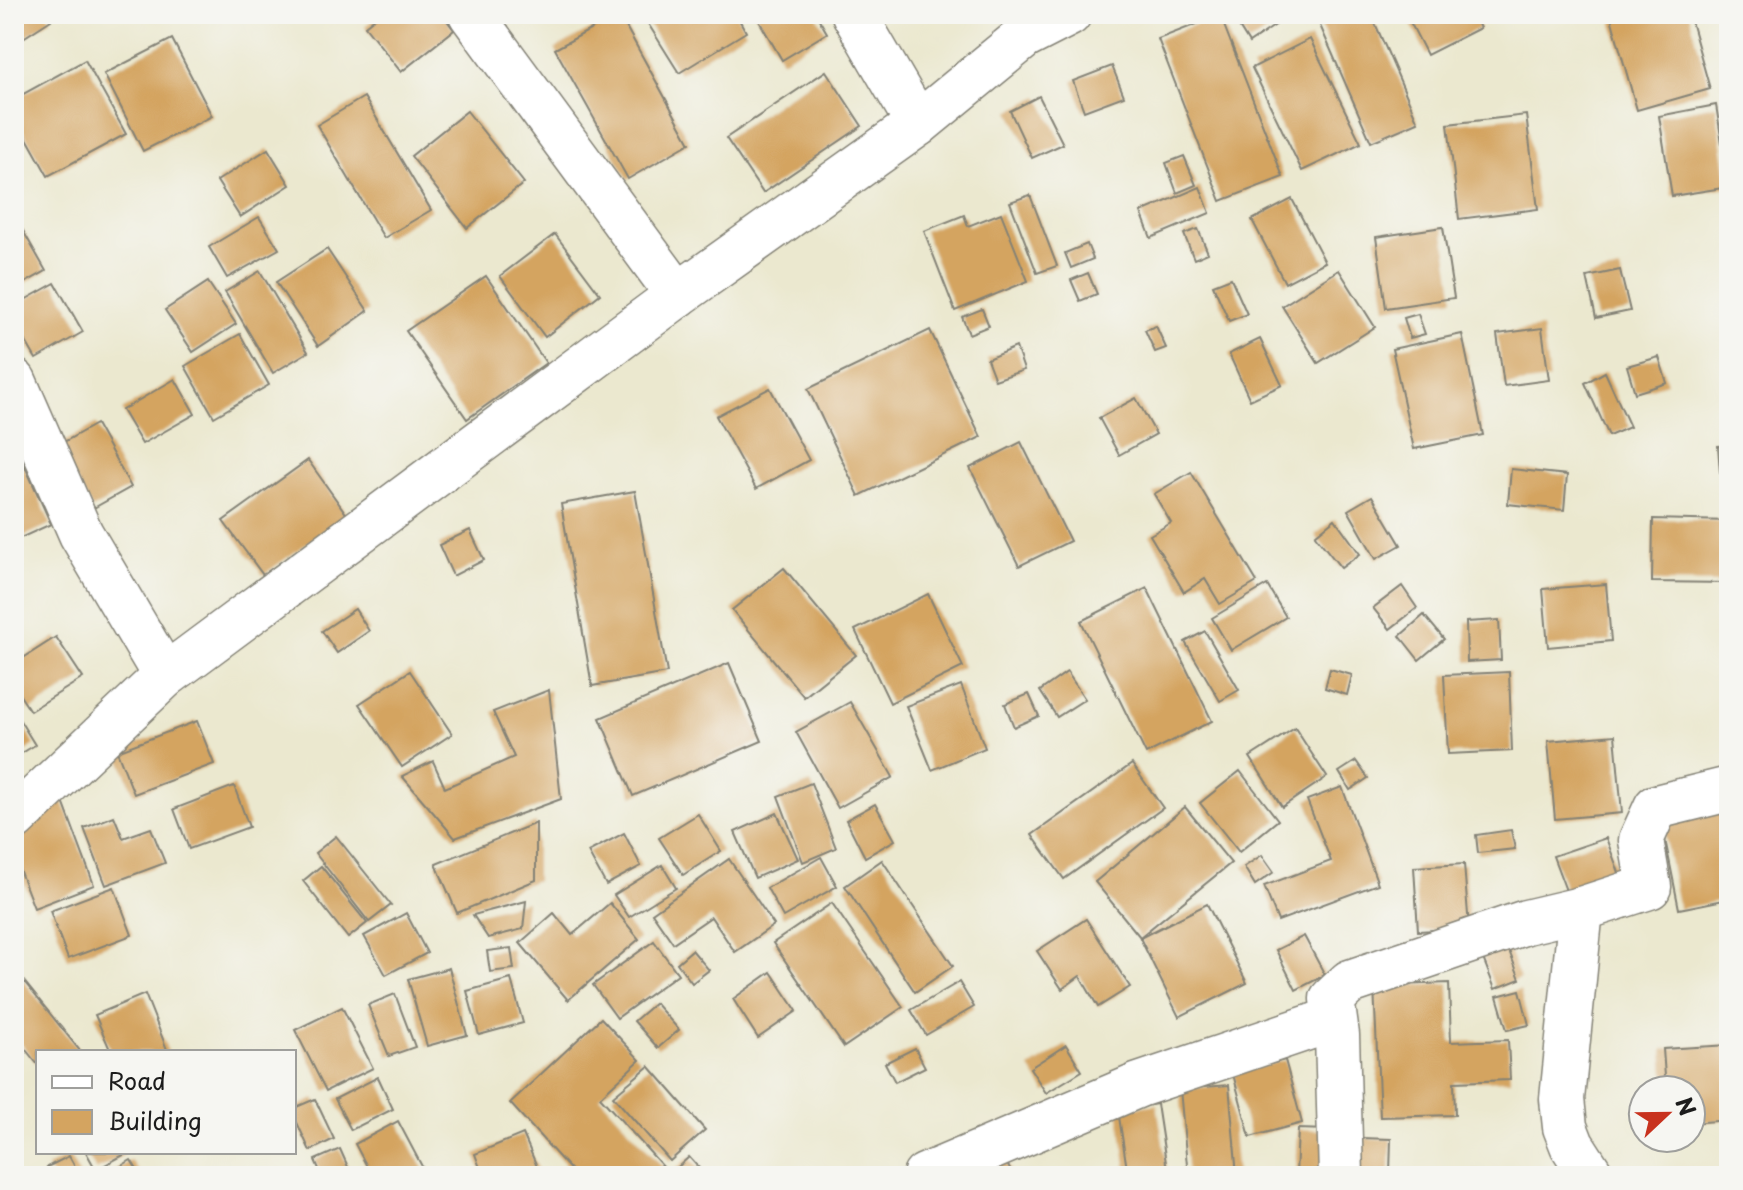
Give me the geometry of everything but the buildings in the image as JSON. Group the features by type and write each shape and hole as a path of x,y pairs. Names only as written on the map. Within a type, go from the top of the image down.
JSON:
{"street":[{"path":"471,14 678,295"},
{"path":"854,14 918,124"},
{"path":"14,819 165,676 678,295 918,124 1024,37 1069,14"},
{"path":"14,381 81,534 165,676"},
{"path":"1341,1176 1337,1035 1332,999 1350,982 1526,922 1581,909 1649,887 1641,840 1656,807 1729,789"},
{"path":"1581,909 1562,1099 1565,1127 1572,1145 1592,1176"},
{"path":"925,1176 1139,1085 1334,1019"}]}
